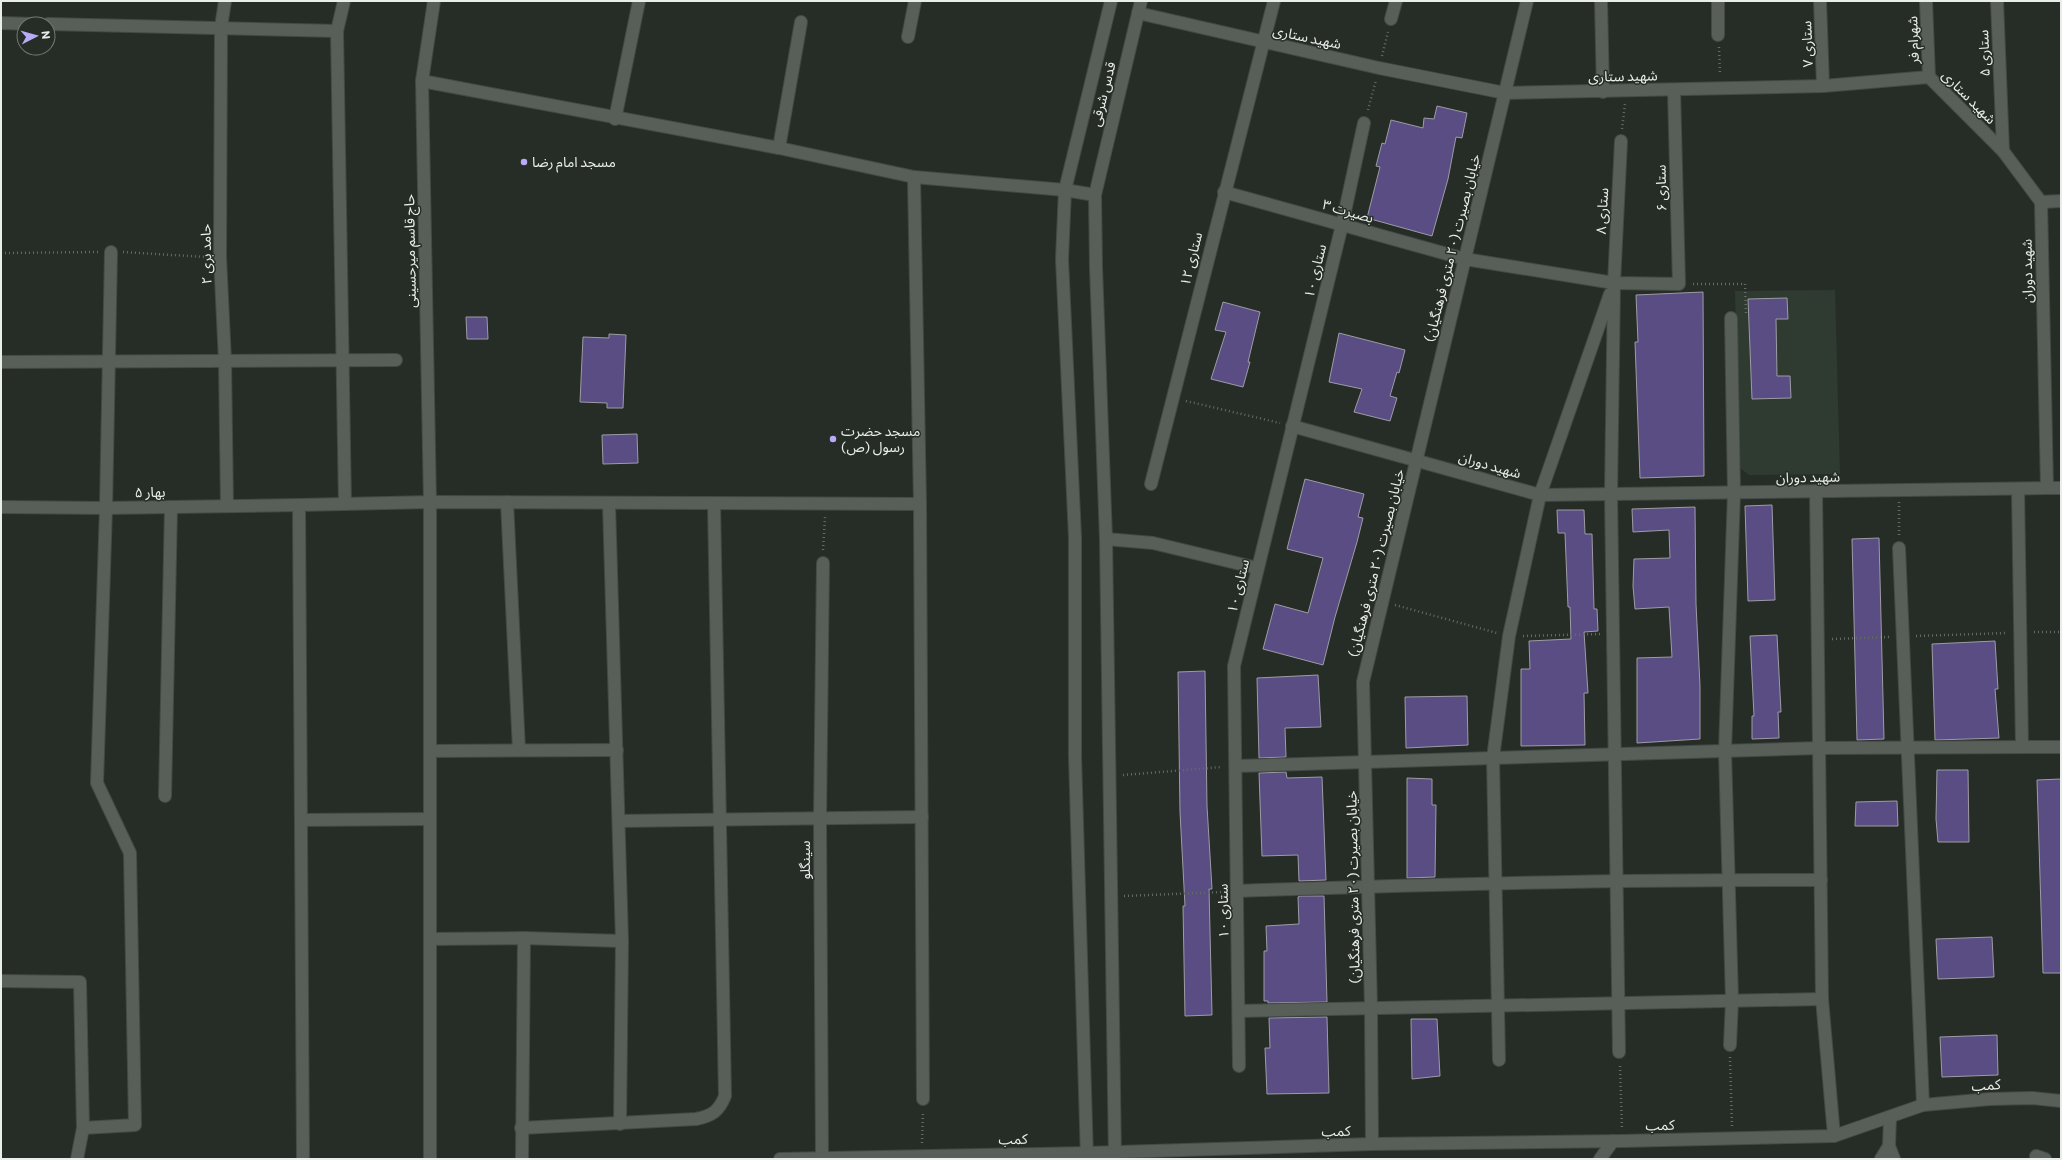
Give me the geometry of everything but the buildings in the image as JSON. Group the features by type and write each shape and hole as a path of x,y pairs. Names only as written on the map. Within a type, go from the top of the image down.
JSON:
{"street":[{"path":"212,1 224,3"},
{"path":"344,1 338,30 345,504"},
{"name":"حاج قاسم میرحسینی","path":"430,1159 430,502 422,81 434,1"},
{"path":"615,119 639,1"},
{"path":"908,37 915,1"},
{"path":"1087,1156 1075,756 1075,537 1062,259 1065,190 1111,1"},
{"name":"قدس شرقی","path":"1115,1159 1106,539 1096,267 1095,195 1142,1"},
{"name":"ستاری ۱۲","path":"1151,484 1262,42 1274,1"},
{"path":"1391,19 1396,1"},
{"name":"خیابان بصیرت (۲۰ متری فرهنگیان)","path":"1372,1144 1371,1008 1363,682 1527,1"},
{"path":"1601,1 1603,92"},
{"path":"1718,1 1718,35"},
{"name":"ستاری ۷","path":"1820,1 1823,86"},
{"name":"شهرام فر","path":"1926,1 1929,78"},
{"name":"ستاری ۵","path":"1997,1 2003,151"},
{"name":"حامد بری ۲","path":"224,3 221,27 220,258 225,361 226,506"},
{"name":"شهید ستاری","path":"1138,13 1262,42 1505,94 1720,90 1823,86 1929,78 2003,151 2041,202"},
{"path":"779,148 801,22"},
{"path":"1,23 16,23"},
{"path":"56,24 338,30"},
{"path":"422,81 615,119 779,148 914,177 1065,190 1095,195"},
{"name":"ستاری ۶","path":"1674,90 1679,284"},
{"name":"ستاری ۱۰","path":"1239,1066 1234,666 1342,225 1364,123"},
{"name":"ستاری ۸","path":"1614,283 1621,141"},
{"path":"914,177 920,504 923,1099"},
{"name":"بصیرت ۳","path":"1224,192 1465,259 1614,283 1679,284"},
{"path":"2041,202 2061,201"},
{"name":"شهید دوران","path":"1292,426 1540,495 2047,488 2041,202"},
{"path":"83,1128 135,1125 130,853 97,783 110,362 111,252"},
{"path":"1614,283 1611,494 1617,1003 1619,1052"},
{"path":"1498,1060 1493,758 1509,636 1540,495 1614,283"},
{"path":"1730,318 1734,493 1726,751 1732,1000 1730,1045"},
{"path":"1,362 396,360"},
{"path":"2047,488 2061,488"},
{"path":"2018,489 2022,747"},
{"path":"1816,491 1822,999 1834,1136"},
{"name":"بهار ۵","path":"1,507 106,508 430,502 609,504 920,504"},
{"path":"507,502 519,750"},
{"path":"521,1128 696,1120 710,1116 720,1108 725,1096 714,503"},
{"path":"609,504 622,941 620,1124"},
{"path":"299,505 303,1159"},
{"path":"165,796 171,507"},
{"path":"1106,539 1153,543 1257,568"},
{"path":"1899,548 1923,1105"},
{"name":"سینگلو","path":"822,1157 820,819 823,562"},
{"path":"1236,766 1819,748 2061,747"},
{"path":"430,751 617,750"},
{"path":"619,821 922,817"},
{"path":"301,820 430,819"},
{"path":"1237,891 1368,886 1729,880 1821,880"},
{"path":"430,939 524,938 622,941"},
{"path":"522,1159 521,1128 524,938"},
{"path":"1,981 80,982 83,1128 77,1159"},
{"path":"1239,1011 1822,999"},
{"name":"کمب","path":"780,1159 922,1155 1087,1156 1372,1144 1617,1141 1834,1136 1923,1105 1990,1099 2032,1098 2061,1101"},
{"path":"1890,1117 1889,1146 1894,1159"},
{"path":"1600,1159 1617,1141"},
{"path":"1881,1159 1889,1146"}],"path":[{"path":"1718,35 1720,90"},
{"path":"1621,141 1626,91"},
{"path":"1679,284 1745,284 1746,316 1730,318"},
{"path":"1172,398 1292,426"},
{"path":"1899,548 1900,490"},
{"path":"823,562 825,504"},
{"path":"1382,602 1509,636 1613,634"},
{"path":"1818,639 2061,632"},
{"path":"1109,776 1236,766"},
{"path":"1111,896 1237,891"},
{"path":"1730,1045 1733,1138"},
{"path":"1617,1141 1619,1052"},
{"path":"922,1155 923,1099"}],"shaded area":[{"path":"1835,290 1840,474 1749,475 1740,468 1735,291"}],"place":[{"name":"مسجد امام رضا","path":"524,162"},
{"name":"مسجد حضرت رسول (ص)","path":"833,439"}]}
